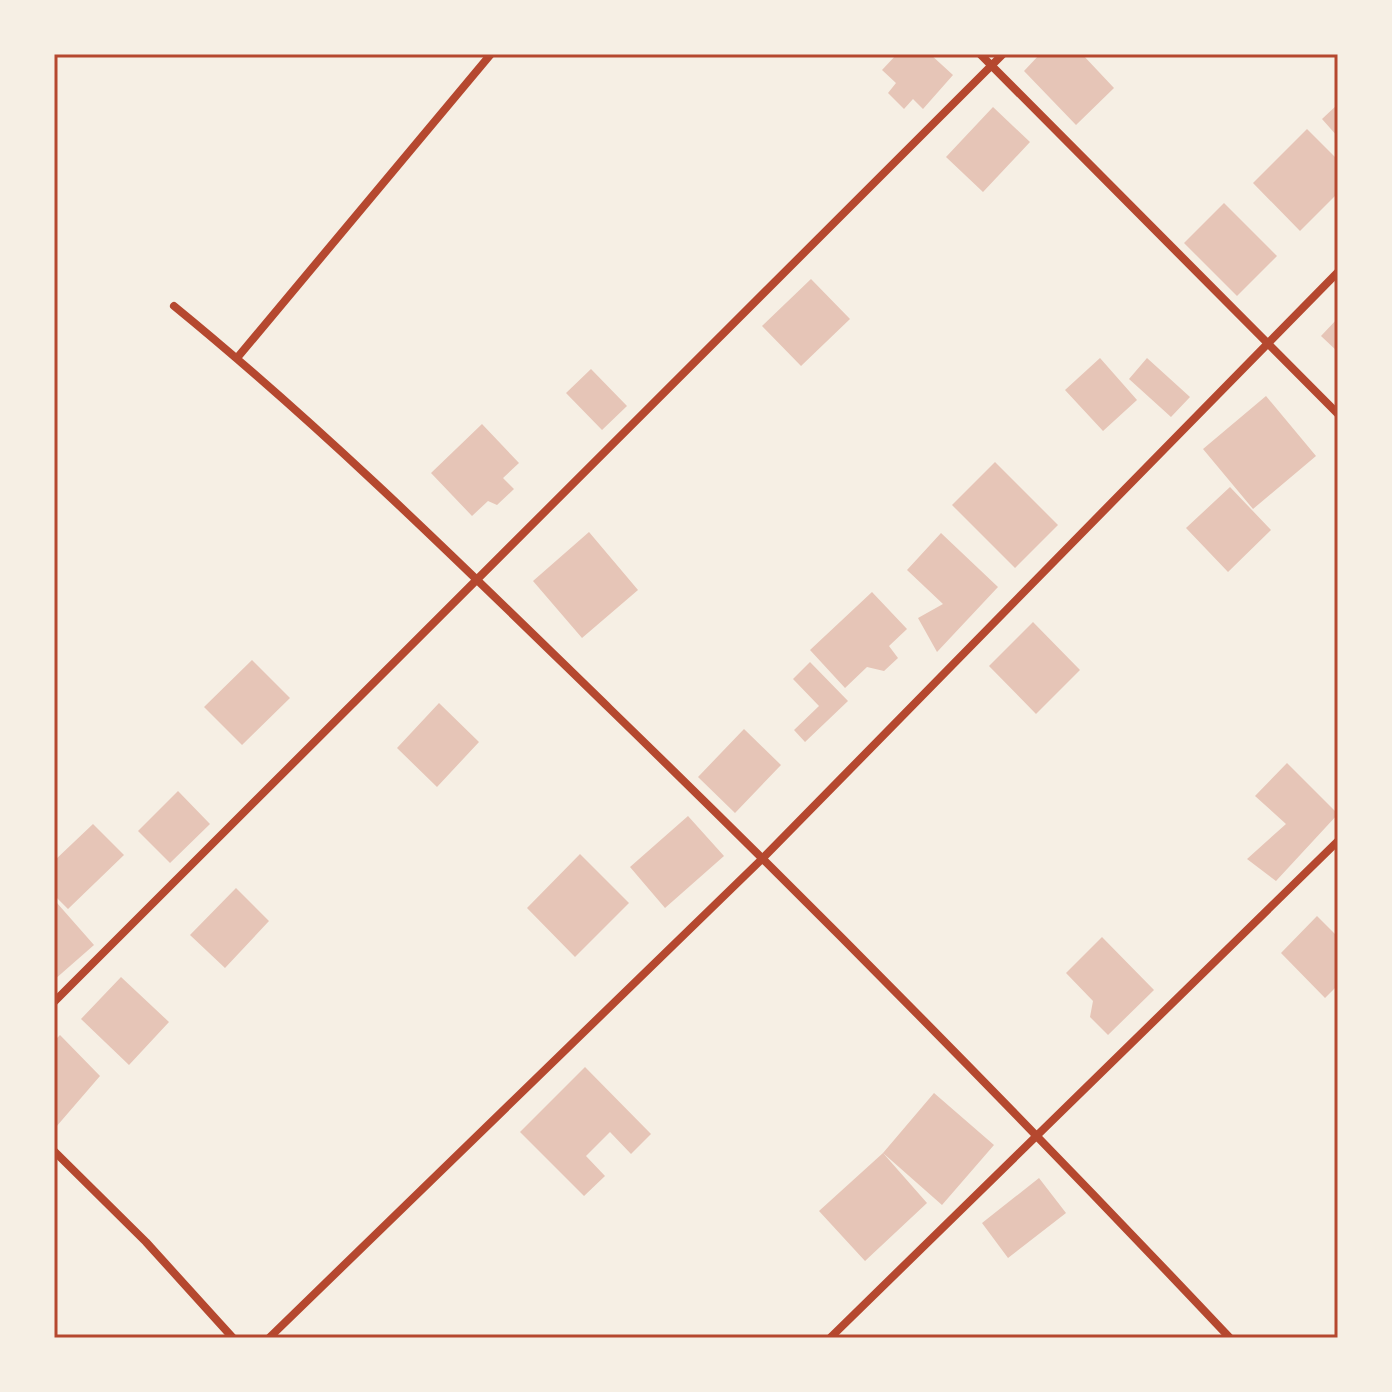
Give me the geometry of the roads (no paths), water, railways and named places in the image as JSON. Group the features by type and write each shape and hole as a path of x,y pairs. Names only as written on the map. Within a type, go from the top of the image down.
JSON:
{"street":[{"path":"237,358 491,54"},
{"path":"980,54 1338,414"},
{"path":"54,1002 1003,54"},
{"path":"269,1338 763,858 1266,341 1338,272"},
{"path":"174,306 237,358 476,578 763,858 1037,1134 1230,1338"},
{"path":"830,1338 1338,841"},
{"path":"54,1151 146,1242 233,1338"}]}
